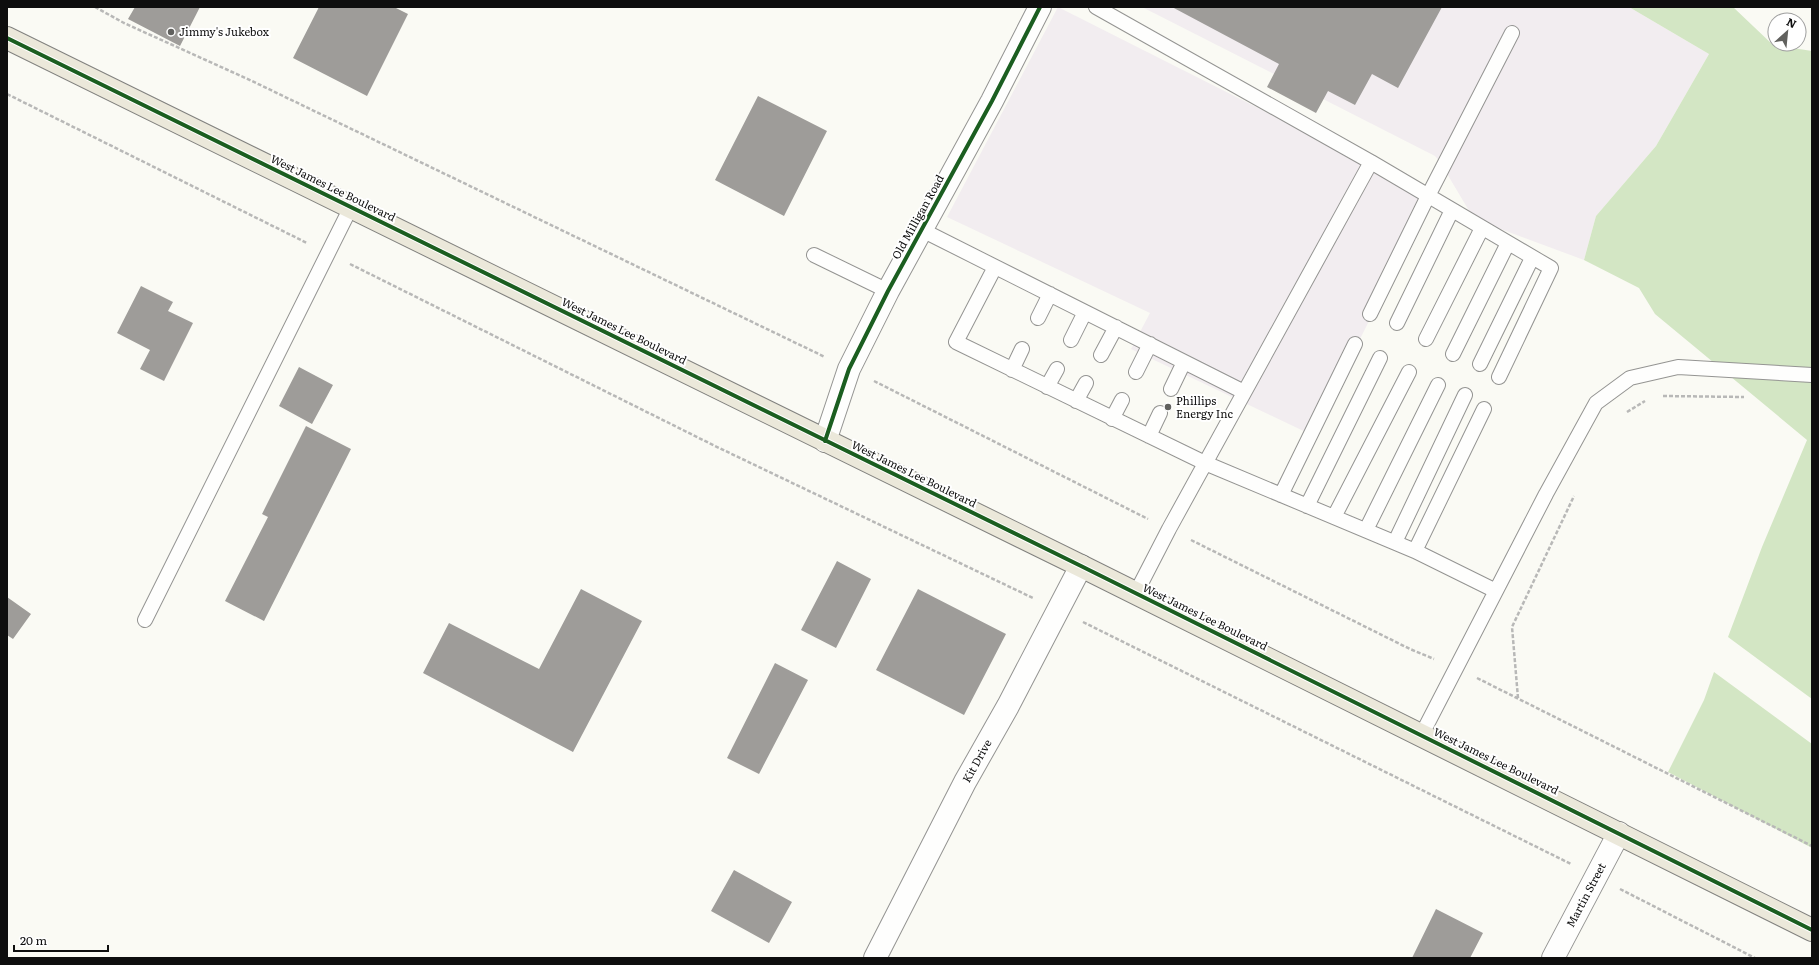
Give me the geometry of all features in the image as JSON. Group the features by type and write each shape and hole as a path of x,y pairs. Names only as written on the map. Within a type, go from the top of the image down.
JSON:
{"main road":[{"name":"West James Lee Boulevard","path":"7,38 1422,734 1812,930"}],"street":[{"name":"Old Milligan Road","path":"825,441 849,369 888,291 992,101 1040,7"},
{"name":"Kit Drive","path":"875,958 965,782 1081,566"},
{"name":"Martin Street","path":"1553,958 1619,833"}],"lane":[{"path":"1096,7 1371,162 1551,268 1499,377"},
{"path":"1370,314 1428,196 1512,33"},
{"path":"1136,593 1204,463 1371,162"},
{"path":"145,620 351,207"},
{"path":"1397,323 1452,210"},
{"path":"1426,339 1482,228"},
{"path":"922,230 1244,392"},
{"path":"1453,354 1508,243"},
{"path":"814,255 888,291"},
{"path":"1480,364 1532,258"},
{"path":"995,267 956,342 1204,463 1415,551 1496,591"},
{"path":"1038,318 1050,294"},
{"path":"1071,340 1086,312"},
{"path":"1101,355 1116,327"},
{"path":"1136,372 1150,344"},
{"path":"1281,495 1355,344"},
{"path":"1012,370 1022,349"},
{"path":"1307,506 1380,358"},
{"path":"1171,389 1184,362"},
{"path":"1422,734 1546,494 1596,403 1630,378 1678,367 1812,375"},
{"path":"1047,387 1057,369"},
{"path":"1334,517 1409,372"},
{"path":"1076,401 1086,383"},
{"path":"1366,530 1438,385"},
{"path":"1394,542 1465,395"},
{"path":"1112,419 1122,400"},
{"path":"1415,551 1484,409"},
{"path":"1149,436 1160,413"}],"path":[{"path":"95,7 124,23 259,84 849,369 1410,649 1456,668 1518,698 1812,846"},
{"path":"7,94 715,446 1058,610 1596,876 1755,958"},
{"path":"1625,413 1651,396"},
{"path":"1659,396 1752,397"},
{"path":"1518,698 1512,627 1576,491"}],"shaded area":[{"path":"1058,7 1415,187 1426,207 1312,435 1131,349 1150,313 947,217"},
{"path":"1142,7 1629,7 1709,54 1656,146 1596,216 1584,260 1474,219 1435,156"}],"green space":[{"path":"1629,7 1733,7 1767,39 1767,52 1812,51 1812,699 1728,637 1762,547 1807,440 1655,314 1639,288 1584,260 1596,216 1656,146 1709,54"},
{"path":"1714,672 1812,744 1812,848 1668,772 1704,700"}],"building":[{"name":"Jimmy's Jukebox","path":"135,7 200,7 180,46 128,19"},
{"path":"319,7 394,7 408,14 367,96 293,58"},
{"path":"1172,7 1442,7 1398,88 1372,74 1355,105 1328,91 1316,113 1267,87 1279,64"},
{"path":"758,96 827,131 784,216 715,180"},
{"path":"141,286 173,302 168,311 193,323 164,381 140,369 150,350 117,333"},
{"path":"299,367 333,385 312,424 279,406"},
{"path":"306,426 351,449 264,621 225,601 268,517 262,514"},
{"path":"837,561 871,579 836,648 801,630"},
{"path":"581,589 642,621 573,752 423,673 449,623 539,669"},
{"path":"918,589 1006,634 964,715 876,670"},
{"path":"7,597 31,614 13,639 7,635"},
{"path":"775,663 808,680 759,774 727,758"},
{"path":"734,870 792,902 769,943 711,911"},
{"path":"1436,909 1483,933 1470,958 1412,958"}],"cycle path":[{"path":"825,441 849,369 888,291 992,101 1040,7"},
{"path":"7,38 1081,566 1812,930"}],"place":[{"name":"Jimmy's Jukebox","path":"171,32"},
{"name":"Phillips Energy Inc","path":"1168,407"}]}
